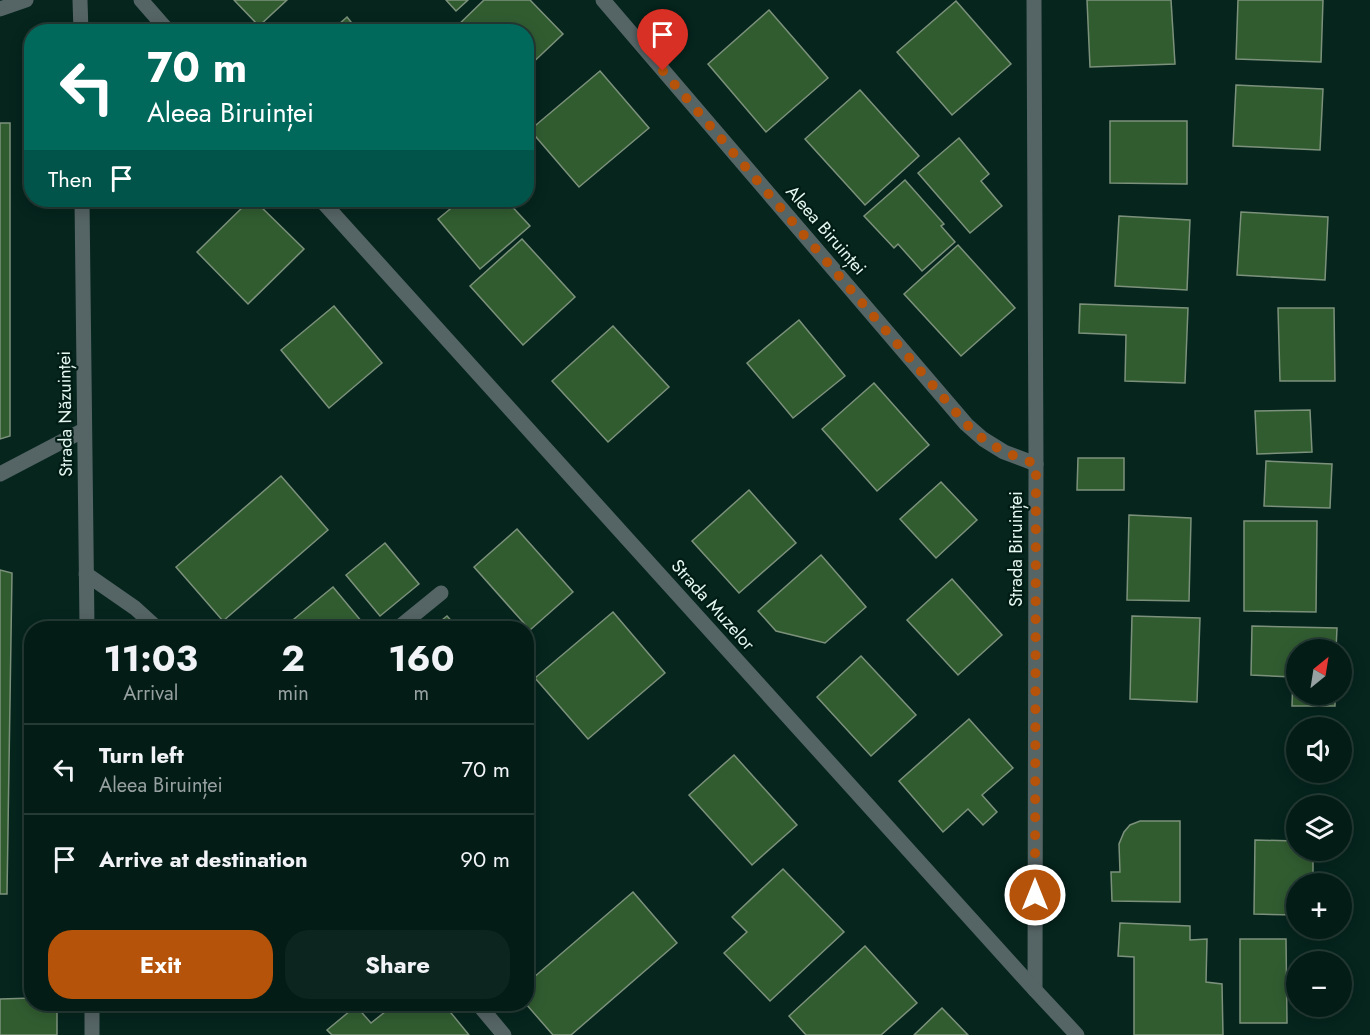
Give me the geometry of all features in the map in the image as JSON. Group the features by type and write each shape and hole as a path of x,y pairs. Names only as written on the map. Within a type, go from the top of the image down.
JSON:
{"street":[{"path":"0,9 26,0"},
{"path":"80,0 81,24"},
{"path":"141,0 162,24"},
{"name":"Aleea Biruinței","path":"603,0 966,424 983,439 1004,452 1036,464"},
{"name":"Strada Biruinței","path":"1034,0 1035,990"},
{"name":"Strada Năzuinței","path":"82,207 87,621"},
{"name":"Strada Muzelor","path":"327,207 1077,1035"},
{"path":"0,474 84,430"},
{"path":"86,574 135,608 149,621"},
{"path":"407,621 441,593"},
{"path":"92,1011 92,1035"},
{"path":"484,1011 504,1035"}],"building":[{"path":"234,0 287,0 261,24 257,24"},
{"path":"446,0 468,0 456,11"},
{"path":"484,0 530,0 563,34 534,61 534,24 459,24"},
{"path":"1087,0 1171,0 1175,64 1090,67"},
{"path":"1238,0 1323,0 1321,62 1236,59"},
{"path":"956,1 1011,64 952,115 897,52"},
{"path":"769,10 828,78 766,132 708,64"},
{"path":"347,17 353,24 339,24"},
{"path":"600,71 649,128 579,187 534,135 534,127"},
{"path":"1236,85 1323,89 1320,150 1233,146"},
{"path":"860,90 919,156 865,205 805,139"},
{"path":"1110,121 1187,121 1187,184 1110,183"},
{"path":"0,123 10,123 10,436 0,439"},
{"path":"959,138 989,174 981,181 1002,206 970,233 918,173"},
{"path":"905,180 944,224 941,226 955,242 922,271 898,244 894,248 864,216"},
{"path":"243,207 261,207 304,249 248,304 197,252"},
{"path":"453,207 512,207 530,226 480,269 438,219"},
{"path":"1241,212 1328,217 1325,280 1237,275"},
{"path":"1119,216 1190,220 1187,290 1115,286"},
{"path":"522,239 575,297 523,345 470,286"},
{"path":"958,245 1015,308 961,356 904,294"},
{"path":"1080,304 1188,308 1185,383 1125,381 1126,335 1079,333"},
{"path":"334,306 382,363 329,408 281,350"},
{"path":"1278,308 1334,308 1335,381 1280,381"},
{"path":"799,320 845,376 793,418 747,363"},
{"path":"613,326 669,387 608,442 552,381"},
{"path":"874,383 929,445 877,491 822,429"},
{"path":"1310,410 1312,452 1257,454 1255,411"},
{"path":"1078,458 1124,458 1124,490 1077,490"},
{"path":"1266,461 1332,464 1330,508 1264,506"},
{"path":"281,476 328,530 223,621 176,567"},
{"path":"941,482 977,520 936,558 900,519"},
{"path":"749,490 796,543 739,593 692,541"},
{"path":"1129,515 1191,518 1189,601 1127,600"},
{"path":"1244,521 1317,521 1316,612 1244,611"},
{"path":"517,529 573,592 534,626 534,621 522,621 474,567"},
{"path":"385,543 419,584 380,616 346,575"},
{"path":"821,555 866,607 825,643 776,631 758,611"},
{"path":"0,570 12,573 7,894 0,894"},
{"path":"952,579 1002,635 958,675 907,620"},
{"path":"333,587 361,621 296,621 294,619"},
{"path":"613,612 665,673 588,739 535,678"},
{"path":"447,616 452,621 441,621"},
{"path":"1132,616 1200,618 1197,702 1130,699"},
{"path":"1252,626 1337,628 1336,639 1286,639 1286,677 1251,675"},
{"path":"861,656 916,715 871,756 817,697"},
{"path":"1292,705 1335,705 1335,706"},
{"path":"969,719 1013,768 982,795 997,812 983,825 968,809 943,832 899,781"},
{"path":"734,755 797,825 752,865 689,795"},
{"path":"1140,821 1180,821 1180,902 1112,901 1111,872 1120,872 1119,844 1130,825"},
{"path":"1255,840 1286,841 1286,861 1313,861 1313,873 1286,873 1286,915 1254,914"},
{"path":"783,869 844,932 770,1001 724,953 747,932 732,917"},
{"path":"633,892 677,943 571,1035 553,1035 532,1011 534,1011 534,977"},
{"path":"1120,923 1190,926 1190,940 1207,939 1206,982 1222,984 1223,1035 1134,1035 1134,957 1118,956"},
{"path":"1240,939 1286,939 1287,1023 1240,1023"},
{"path":"865,946 917,1003 881,1035 806,1035 789,1016"},
{"path":"24,998 24,1011 57,1011 57,1035 0,1035 0,999"},
{"path":"942,1008 968,1035 914,1035"},
{"path":"350,1011 360,1011 371,1023 386,1011 449,1011 469,1035 332,1035 327,1030"}],"route":[{"path":"663,71 966,424 983,439 1004,452 1036,464 1035,895"}]}
